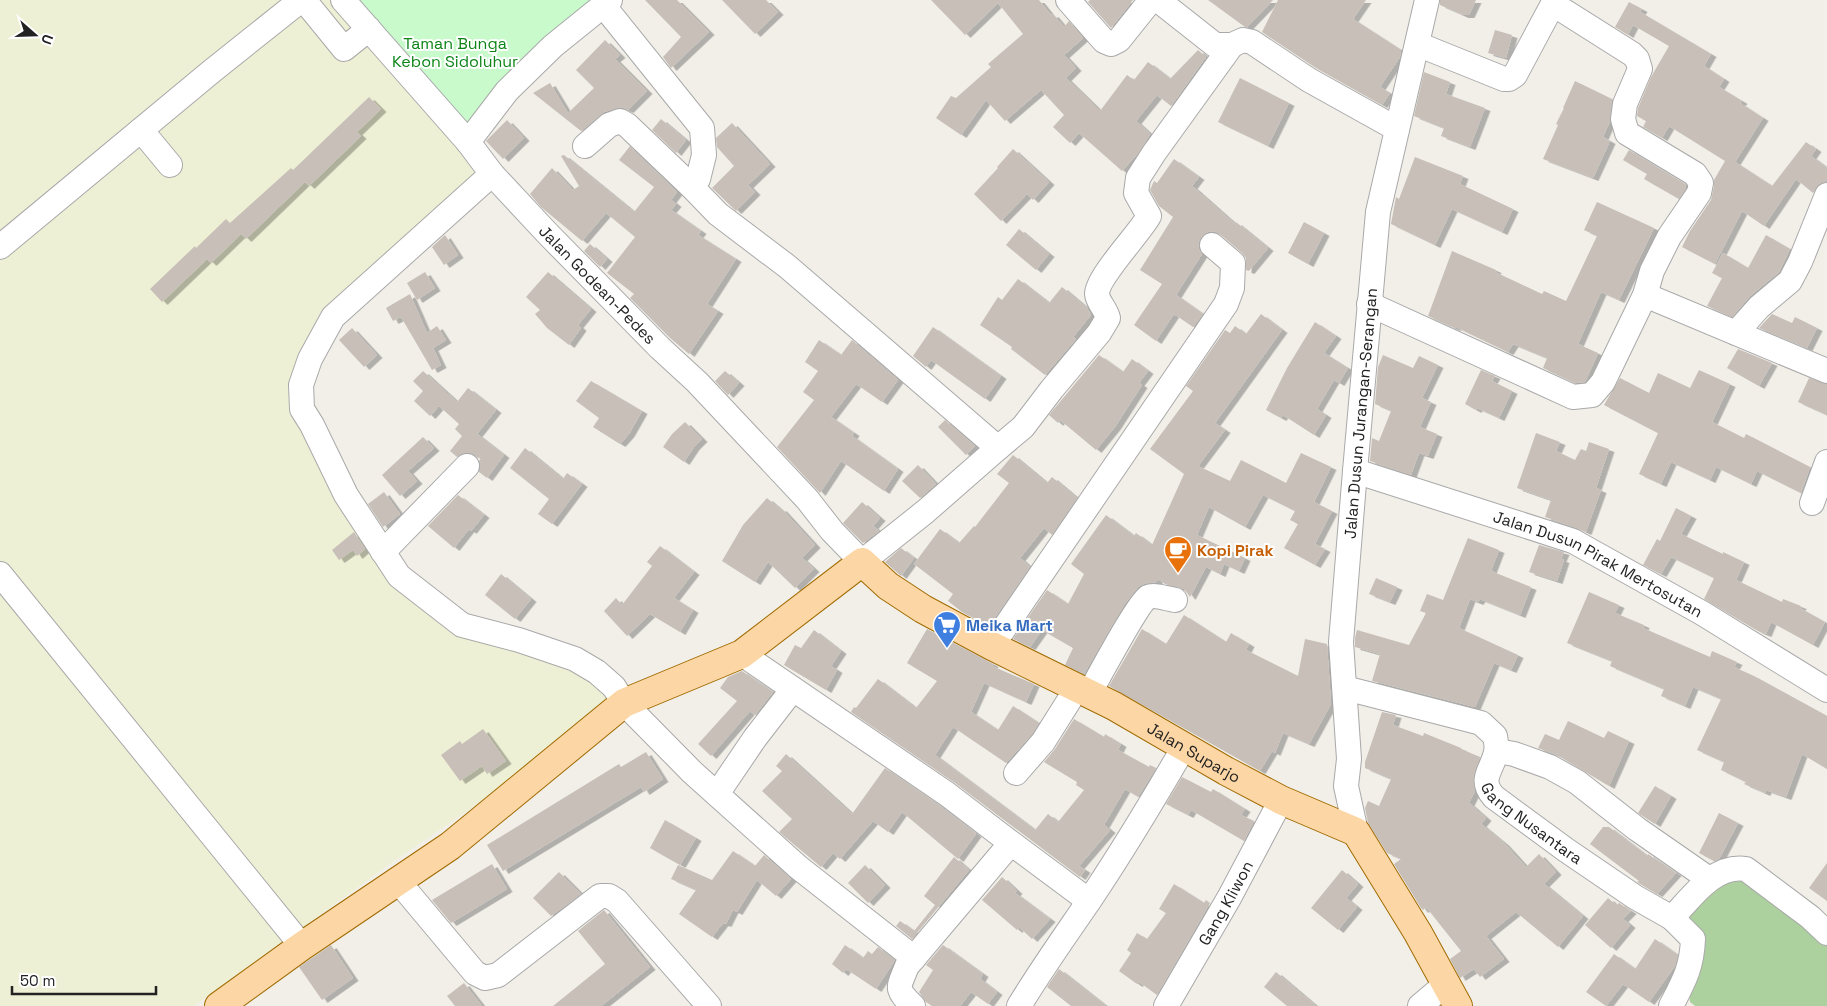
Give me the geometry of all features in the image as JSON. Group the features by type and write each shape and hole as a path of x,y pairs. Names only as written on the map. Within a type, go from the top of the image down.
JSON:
{"main road":[{"name":"Jalan Suparjo","path":"862,562 888,586 923,609 992,646 1114,706 1282,800 1356,832"},
{"path":"219,1006 302,946 450,846 624,703 742,654 862,562"},
{"path":"1356,832 1418,933 1452,995"}],"street":[{"path":"0,247 141,130 303,0 344,49 369,29"},
{"name":"Jalan Godean-Pedes","path":"343,0 468,142 492,174 660,348 697,382 807,499 832,531 862,562"},
{"path":"1068,0 1104,41 1111,44 1119,40 1151,0"},
{"path":"1158,0 1215,45 1232,45 1243,40 1252,42 1309,80 1397,130"},
{"name":"Jalan Dusun Jurangan-Serangan","path":"1356,832 1346,786 1349,759 1341,642 1369,304 1378,212 1427,0"},
{"path":"1369,304 1573,397 1592,395 1603,382 1645,294 1652,271 1669,236 1699,193 1701,184 1695,174 1627,133 1622,119 1625,104 1640,70 1637,59 1554,2 1515,75 1509,79 1504,79 1417,44"},
{"path":"468,142 507,91 553,46 606,3 702,128 704,155 698,179 692,187"},
{"path":"862,562 926,512 1022,427 1052,388 1099,333 1108,318 1097,296 1098,288 1109,269 1143,227 1149,216 1136,193 1138,178 1232,45"},
{"path":"585,146 609,125 620,121 627,125 718,214 788,267 998,448"},
{"path":"141,130 170,165"},
{"path":"492,174 332,317 310,359 301,385 302,409 312,425 346,495 400,576 462,625 519,640 575,659 596,672 614,687 624,703 692,772 798,868 914,958"},
{"path":"1736,333 1754,312 1786,286 1793,276 1827,195"},
{"path":"992,646 1226,304 1232,288 1233,263 1212,245"},
{"path":"1645,294 1827,371"},
{"path":"1812,503 1827,462"},
{"path":"383,552 467,466"},
{"name":"Jalan Dusun Pirak Mertosutan","path":"1355,472 1572,541 1702,613 1827,690"},
{"path":"0,574 302,946"},
{"path":"1016,773 1083,691 1146,599 1152,596 1175,600"},
{"path":"742,654 947,794 1089,901"},
{"name":"Gang Nusantara","path":"1345,688 1481,723 1495,736 1497,751 1486,777 1487,789 1494,797 1566,850 1635,897 1672,918 1693,939 1692,958 1686,976 1671,1006"},
{"path":"717,794 793,689"},
{"path":"1019,1006 1144,817 1184,746"},
{"path":"1497,751 1514,754 1550,767 1577,782 1637,829 1708,879"},
{"name":"Gang Kliwon","path":"1166,1006 1229,898 1282,800"},
{"path":"913,1006 900,993 899,987 907,966 1011,843"},
{"path":"1672,918 1708,879 1735,867 1746,869 1810,917 1827,933"},
{"path":"398,882 475,973 485,978 498,975 600,896 609,896 617,901 709,1006"},
{"path":"1420,1006 1452,995"}],"green space":[{"path":"0,0 348,0 492,174 333,317 301,385 383,552 462,625 579,659 624,703 387,866 194,1006 0,1006"},
{"name":"Taman Bunga Kebon Sidoluhur","path":"346,0 605,0 500,81 459,143"},
{"path":"1743,875 1827,937 1827,1006 1695,1006 1690,1002 1681,920 1712,878"}],"building":[{"path":"645,0 677,0 709,32 671,68 663,57 681,37"},
{"path":"722,0 766,0 778,12 755,34"},
{"path":"931,0 1039,0 1064,27 1069,21 1083,38 1064,55 1076,68 1066,78 1100,111 1127,75 1134,80 1148,62 1170,79 1198,50 1206,57 1171,106 1157,95 1136,121 1150,134 1139,152 1122,171 1079,133 1070,143 1053,127 1064,115 1041,90 1005,121 986,100 961,135 936,118 951,96 956,98 991,67 988,64 1023,34 998,3 965,35"},
{"path":"1090,0 1133,0 1111,28 1088,2"},
{"path":"1208,0 1273,0 1245,27"},
{"path":"1278,0 1366,0 1353,19 1401,50 1400,57 1380,87 1390,93 1382,105 1316,68 1262,32"},
{"path":"1440,0 1476,0 1469,15 1463,15 1440,5"},
{"path":"1629,2 1642,9 1640,12 1711,54 1704,66 1724,79 1719,87 1742,101 1740,103 1763,118 1735,162 1772,186 1806,142 1816,149 1811,156 1827,168 1827,182 1818,185 1813,193 1796,179 1764,226 1742,211 1715,264 1682,247 1690,231 1711,200 1714,180 1725,161 1669,126 1662,138 1643,127 1646,121 1637,116 1638,108 1651,77 1669,46 1633,25 1628,35 1615,27"},
{"path":"1495,30 1512,35 1506,58 1488,53"},
{"path":"605,40 620,55 615,59 647,91 628,110 621,107 604,112 581,131 533,93 550,83 568,113 594,88 576,70"},
{"path":"1424,72 1450,82 1446,94 1485,108 1470,147 1441,136 1444,128 1414,116"},
{"path":"1240,78 1289,103 1268,146 1218,122"},
{"path":"1575,81 1612,99 1610,121 1603,137 1610,141 1593,178 1543,159"},
{"path":"369,97 381,109 357,132 361,136 309,186 305,182 246,239 241,234 211,263 207,259 162,302 150,289 226,219 230,223 291,168 293,170"},
{"path":"661,119 686,140 676,153 652,130"},
{"path":"507,120 524,138 503,159 486,141"},
{"path":"732,123 770,164 748,185 755,192 736,211 712,188 734,166 717,147 716,138"},
{"path":"630,146 677,192 671,200 676,204 671,210 701,231 698,235 736,259 707,304 718,311 689,354 630,298 634,294 607,273 635,237 606,213 582,241 541,207 530,194 552,168 573,190 579,186 561,156 564,155 634,212 654,187 619,160"},
{"path":"1013,149 1049,182 1033,200 1027,194 1001,221 974,194"},
{"path":"1629,150 1685,184 1686,188 1679,199 1644,179 1647,174 1623,160"},
{"path":"1415,157 1463,176 1460,184 1513,209 1502,232 1452,209 1435,245 1391,224 1396,197 1399,199"},
{"path":"1174,159 1199,177 1192,186 1235,224 1236,222 1268,248 1249,271 1246,270 1246,258 1221,235 1214,231 1202,236 1198,243 1202,254 1176,295 1203,314 1193,327 1174,314 1156,341 1134,325 1162,284 1140,270 1173,217 1159,206 1150,190 1154,181 1157,183"},
{"path":"1597,202 1654,228 1619,300 1601,292 1578,344 1598,353 1585,382 1575,383 1543,368 1547,358 1513,344 1508,352 1428,316 1452,251 1496,270 1495,272 1542,294 1544,291 1566,301 1597,236 1584,230"},
{"path":"1304,222 1324,233 1308,264 1288,253"},
{"path":"1019,229 1049,254 1036,270 1006,245"},
{"path":"445,235 458,255 444,265 432,247"},
{"path":"1766,235 1790,249 1779,272 1750,296 1732,317 1707,306 1722,278 1712,273 1723,253 1748,268"},
{"path":"590,244 607,259 600,267 584,251"},
{"path":"425,272 435,288 417,300 407,283"},
{"path":"548,272 591,309 578,325 581,328 569,345 547,328 535,314 540,310 526,297"},
{"path":"1018,279 1049,303 1062,287 1087,308 1091,315 1073,337 1076,339 1045,375 1011,349 1012,347 980,325 998,297 1002,300"},
{"path":"410,294 427,333 437,326 446,340 433,348 441,365 432,370 401,317 393,321 386,308"},
{"path":"1261,314 1282,330 1215,423 1225,430 1198,466 1230,481 1241,460 1286,483 1301,453 1331,467 1314,502 1332,511 1315,544 1325,549 1315,565 1284,548 1298,524 1290,520 1295,511 1263,495 1245,527 1209,507 1197,535 1245,558 1239,571 1224,564 1220,574 1206,567 1190,597 1184,589 1165,584 1158,579 1156,582 1138,587 1124,605 1084,674 1065,665 1073,648 1042,630 1030,647 1013,639 1047,590 1068,604 1084,574 1071,564 1106,515 1134,536 1136,533 1152,545 1184,474 1150,449 1193,391 1186,386 1225,330 1230,333 1235,326 1246,334"},
{"path":"1772,314 1792,323 1795,317 1817,328 1807,348 1759,328"},
{"path":"1315,322 1336,336 1324,353 1348,368 1339,383 1334,380 1317,409 1326,415 1314,435 1283,415 1281,418 1266,410 1287,368"},
{"path":"933,327 1001,376 985,399 931,360 926,367 913,356"},
{"path":"352,328 377,355 364,367 339,340"},
{"path":"819,340 841,355 852,340 898,380 882,402 856,384 831,417 854,433 852,436 898,469 884,491 841,461 820,493 777,447 814,400 803,392 818,371 805,362"},
{"path":"1738,349 1772,363 1759,386 1727,368"},
{"path":"1099,355 1123,372 1132,359 1148,371 1139,383 1142,385 1115,427 1096,450 1060,420 1058,423 1049,415"},
{"path":"1383,355 1413,368 1419,356 1438,365 1422,398 1431,402 1420,427 1437,434 1428,456 1419,453 1411,475 1370,461 1372,438 1379,441 1391,411 1375,404 1378,367"},
{"path":"1481,370 1495,376 1492,381 1512,391 1499,418 1465,404"},
{"path":"1699,370 1730,384 1712,422 1744,438 1746,434 1810,467 1801,493 1757,471 1751,484 1716,467 1710,480 1671,462 1661,484 1639,474 1658,433 1604,405 1608,398 1620,378 1649,393 1658,373 1690,388"},
{"path":"423,371 457,402 468,388 496,410 477,434 504,455 487,478 479,472 481,456 478,458 471,453 464,453 457,457 450,451 462,436 455,429 459,424 439,406 430,416 414,401 423,391 413,381"},
{"path":"725,371 739,383 728,395 715,381"},
{"path":"1809,378 1827,384 1827,415 1798,402"},
{"path":"591,381 642,411 629,434 620,444 593,427 599,418 576,401"},
{"path":"945,420 975,446 966,455 938,427"},
{"path":"685,422 702,439 684,462 663,447 672,434"},
{"path":"1536,433 1560,442 1556,451 1575,460 1581,449 1586,451 1589,442 1609,449 1596,488 1601,490 1586,532 1545,517 1551,500 1517,488"},
{"path":"423,437 434,448 408,471 417,481 400,496 382,475"},
{"path":"525,448 563,479 567,473 582,484 552,524 538,514 549,499 510,468"},
{"path":"1013,455 1047,483 1052,477 1077,498 1052,535 1044,528 1020,558 1030,567 989,626 962,612 948,601 953,594 914,564 940,529 959,543 975,527 1009,483 997,474"},
{"path":"918,465 936,484 920,498 902,481"},
{"path":"384,492 400,514 383,527 368,504"},
{"path":"458,495 484,515 471,531 469,529 454,548 428,526"},
{"path":"767,498 781,508 815,545 802,558 814,569 795,588 768,562 755,582 722,561 743,525"},
{"path":"862,502 880,518 873,526 879,531 863,543 843,523"},
{"path":"1676,508 1691,516 1681,534 1744,562 1736,580 1782,602 1783,599 1801,606 1800,608 1825,622 1813,645 1771,622 1766,634 1758,631 1704,599 1714,578 1671,557 1661,574 1643,565 1657,539 1660,541"},
{"path":"354,532 365,549 357,556 353,550 339,560 332,550"},
{"path":"1468,538 1499,550 1491,571 1531,587 1520,615 1480,599 1478,602 1470,599 1459,628 1518,655 1511,670 1494,663 1475,707 1372,681 1380,654 1355,647 1357,630 1409,645 1426,613 1420,611 1427,594 1443,600"},
{"path":"1539,545 1564,552 1561,559 1564,560 1557,581 1529,572"},
{"path":"660,546 694,572 674,598 693,610 680,632 650,614 627,636 604,611 616,598 622,605 652,566 647,562"},
{"path":"901,548 914,558 901,576 885,562"},
{"path":"501,574 531,599 515,619 485,595"},
{"path":"1376,578 1397,587 1390,602 1369,594"},
{"path":"1589,592 1619,605 1615,613 1644,625 1643,628 1710,657 1712,651 1737,662 1734,667 1827,716 1827,769 1802,754 1786,797 1766,790 1765,793 1744,784 1746,782 1721,770 1724,762 1697,750 1721,699 1693,687 1685,706 1661,696 1664,689 1610,666 1612,661 1567,643"},
{"path":"1184,615 1226,642 1231,633 1249,644 1246,650 1298,676 1305,639 1327,644 1331,704 1309,744 1283,733 1275,753 1272,751 1260,771 1109,686 1142,629 1166,644"},
{"path":"927,629 993,664 992,666 1034,684 1026,702 984,683 971,712 998,730 1013,706 1039,723 1032,734 1006,763 953,727 935,755 1035,830 1048,814 1058,822 1084,790 1076,785 1077,782 1044,762 1055,749 1074,719 1104,737 1105,734 1121,744 1118,750 1149,767 1150,765 1156,768 1138,797 1125,789 1104,825 1110,830 1079,866 1085,870 1080,877 955,783 851,712 878,679 916,708 937,681 907,663"},
{"path":"814,630 841,651 831,666 837,670 826,690 784,665 795,645 801,648"},
{"path":"742,671 773,692 755,715 750,711 711,756 698,744 737,701 720,688 728,677"},
{"path":"1382,712 1396,715 1393,725 1423,736 1424,733 1480,757 1473,777 1475,791 1469,803 1486,818 1481,824 1504,843 1526,867 1539,854 1556,872 1544,884 1583,916 1558,947 1516,912 1486,936 1504,959 1480,977 1474,969 1460,978 1450,959 1461,951 1426,907 1423,910 1421,908 1394,864 1401,859 1387,853 1368,823 1365,808 1368,801 1379,806 1391,779 1365,768 1365,762"},
{"path":"1568,721 1604,738 1608,731 1629,741 1609,786 1557,755 1538,748 1545,734 1559,740"},
{"path":"483,729 506,761 487,774 482,766 460,781 441,755 460,741 462,744"},
{"path":"646,752 663,779 644,792 641,787 503,871 487,845 619,764 621,767"},
{"path":"786,754 852,814 885,768 939,805 976,834 958,859 902,812 888,832 873,821 840,859 833,853 821,867 779,832 792,819 762,791 782,771 776,766"},
{"path":"1182,777 1211,792 1213,789 1245,809 1241,815 1254,821 1244,841 1191,810 1188,815 1166,804"},
{"path":"1655,786 1671,796 1655,824 1638,813"},
{"path":"1719,813 1738,823 1719,859 1714,861 1699,853"},
{"path":"665,820 696,838 680,865 650,848"},
{"path":"1603,827 1609,827 1647,856 1648,854 1676,873 1657,894 1637,882 1639,881 1590,844"},
{"path":"733,851 755,866 764,855 791,879 776,896 757,880 737,912 733,910 726,924 723,923 712,937 679,914 696,890 671,879 678,865 712,880"},
{"path":"954,857 969,870 912,939 896,926 900,921 914,931 935,905 924,896"},
{"path":"1827,863 1827,901 1809,888"},
{"path":"492,864 507,889 451,923 432,900"},
{"path":"865,865 885,885 868,903 848,883"},
{"path":"1342,870 1358,884 1346,898 1357,907 1338,930 1311,908"},
{"path":"559,872 581,894 551,916 533,898"},
{"path":"1002,877 1017,891 1015,893 1050,919 1032,939 1019,927 1017,930 982,900"},
{"path":"1174,884 1204,903 1206,900 1210,903 1157,995 1119,971 1131,953 1127,950 1137,933 1147,939 1166,913 1159,909"},
{"path":"1608,898 1616,905 1619,903 1631,911 1623,919 1630,925 1611,948 1585,925"},
{"path":"604,910 650,967 601,1006 553,1006 605,964 578,931"},
{"path":"1655,939 1678,955 1675,966 1649,1002 1623,984 1606,1006 1586,992 1614,954 1635,969"},
{"path":"331,945 353,978 322,1000 299,967"},
{"path":"845,945 863,958 868,951 872,954 878,947 895,960 876,989 846,969 843,973 832,964"},
{"path":"943,945 983,974 980,979 997,992 988,1004 971,992 960,1006 932,1006 926,1002 919,992 933,970 926,965"},
{"path":"1059,969 1106,1006 1071,1006 1047,987"},
{"path":"1276,972 1316,1006 1287,1006 1264,987"},
{"path":"464,983 482,1006 455,1006 447,996"}],"place":[{"name":"Kopi Pirak","path":"1178,574"},
{"name":"Meika Mart","path":"947,649"}]}
